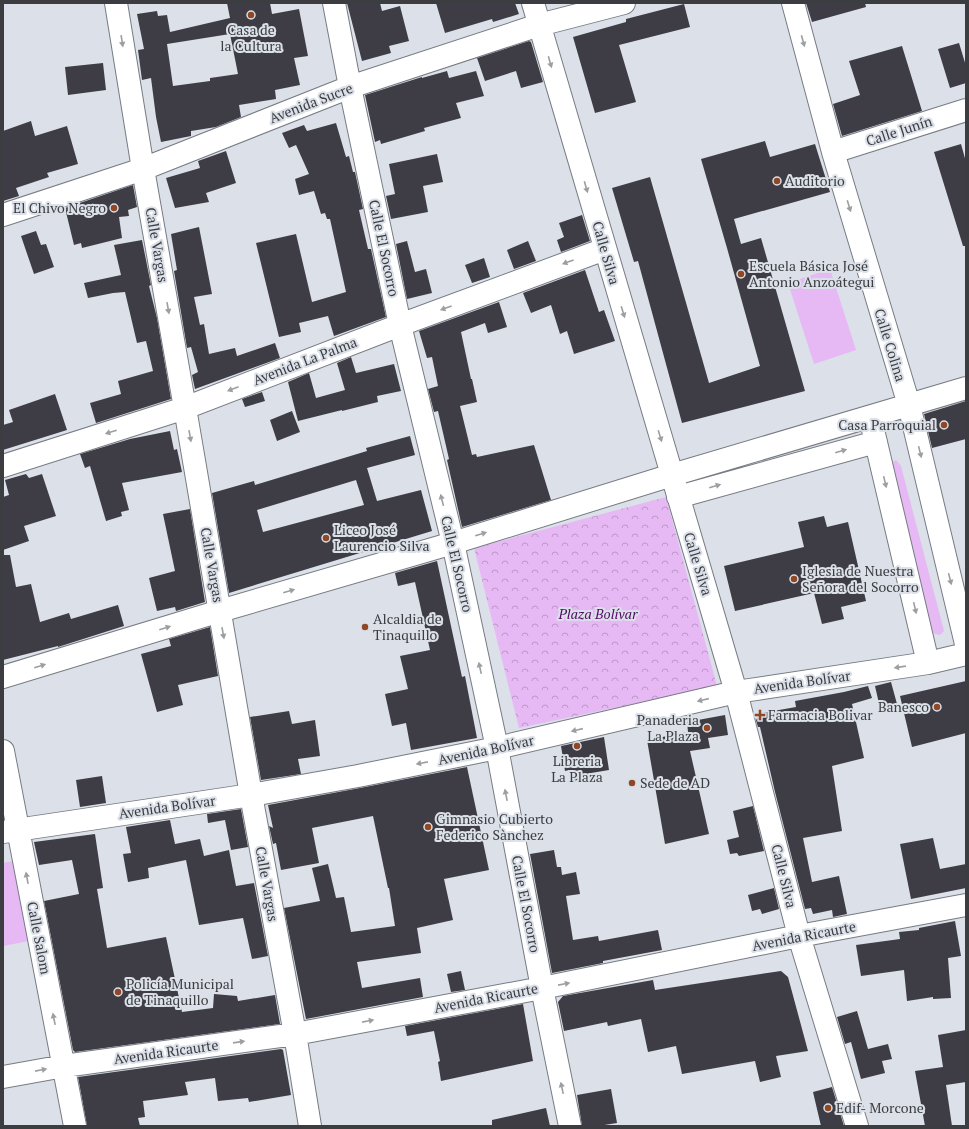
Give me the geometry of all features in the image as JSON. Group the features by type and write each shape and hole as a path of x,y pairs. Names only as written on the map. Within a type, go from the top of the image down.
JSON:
{"street":[{"name":"Calle Vargas","path":"116,3 143,169 186,408 251,795 295,1034 310,1126"},
{"name":"Calle El Socorro","path":"334,3 400,325 452,543 497,748 542,988 570,1126"},
{"name":"Calle Silva","path":"533,3 604,249 736,692 799,936 857,1126"},
{"name":"Avenida Sucre","path":"3,215 143,169 350,87 539,25 624,3"},
{"name":"Calle Colina","path":"793,3 832,152 909,405 966,644"},
{"name":"Calle Junín","path":"832,152 966,110"},
{"name":"Avenida La Palma","path":"3,466 186,408 400,325 604,249"},
{"path":"3,677 966,388"},
{"path":"870,417 928,663"},
{"path":"678,497 876,442"},
{"name":"Avenida Bolívar","path":"10,830 251,795 358,776 497,748 736,692 928,663 966,654"},
{"name":"Calle Salom","path":"3,751 10,830 64,1066 75,1126"},
{"name":"Avenida Ricaurte","path":"3,1077 64,1066 295,1034 542,988 799,936 966,905"}],"green space":[{"path":"830,269 856,350 814,364 788,283"},
{"path":"896,460 901,466 944,631 940,635 932,633 891,463"},
{"name":"Plaza Bolívar","path":"666,497 717,686 519,728 474,548"},
{"path":"14,861 29,941 3,946 3,863"}],"building":[{"path":"227,3 270,3 272,14 299,9 308,56 294,58 300,85 275,90 276,99 239,105 241,117 216,127 191,131 191,136 161,142 151,78 142,80 138,50 144,49 137,14 157,11 158,16 167,15 170,32 230,18","holes":["230,34 238,74 210,78 210,81 173,86 167,44"]},
{"path":"347,3 380,3 382,11 400,6 409,41 389,46 391,53 362,61"},
{"path":"436,3 515,3 519,14 493,22 492,19 445,33"},
{"path":"806,3 865,3 866,7 812,22"},
{"path":"684,4 690,27 619,45 636,102 595,113 573,37 626,22 626,19"},
{"path":"529,41 531,42 543,82 521,88 516,71 485,81 477,58"},
{"path":"959,43 966,66 966,83 950,88 938,49"},
{"path":"902,46 922,111 842,136 833,104 860,95 849,61"},
{"path":"103,63 106,90 68,95 65,67"},
{"path":"447,71 449,78 476,71 484,96 456,103 461,118 424,128 425,131 381,144 380,140 375,142 365,95 422,77"},
{"path":"31,121 35,136 67,126 78,164 47,173 49,177 16,188 19,196 3,201 3,131"},
{"path":"336,123 346,157 349,156 353,172 355,172 363,209 359,210 368,249 371,249 386,317 334,336 328,316 299,323 301,332 279,337 256,243 296,234 312,302 346,292 330,219 327,219 325,213 321,214 314,191 299,195 295,179 309,174 296,145 289,148 282,133 304,125 307,131"},
{"path":"765,141 770,157 815,144 830,192 734,219 741,244 761,238 805,391 682,423 638,261 634,262 612,188 650,177 709,383 760,366 701,159"},
{"path":"961,144 966,162 966,246 963,246 934,152"},
{"path":"226,151 236,183 206,193 209,202 175,208 166,178 200,168 198,161"},
{"path":"437,154 443,182 423,186 428,212 391,219 386,196 395,194 389,164"},
{"path":"133,185 137,207 128,210 129,216 119,217 122,238 82,248 81,243 74,245 65,208"},
{"path":"582,215 590,241 561,252 557,240 564,237 559,223"},
{"path":"199,227 212,294 194,297 200,325 204,324 209,354 235,348 237,356 275,343 280,358 195,389 192,375 198,372 191,347 187,348 174,271 177,270 171,234"},
{"path":"36,231 41,245 46,244 54,267 34,274 21,236"},
{"path":"142,240 151,285 149,286 157,318 171,399 96,423 90,403 121,394 118,381 153,371 146,341 137,343 125,292 88,298 84,283 121,275 114,245"},
{"path":"407,241 415,272 426,269 432,293 407,299 396,244"},
{"path":"528,241 536,261 514,269 507,250"},
{"path":"484,258 490,277 472,283 465,265"},
{"path":"585,270 599,312 604,310 615,341 574,354 567,331 560,334 551,305 531,313 523,293"},
{"path":"499,302 507,327 488,333 485,323 461,332 477,402 460,406 472,455 476,454 477,457 534,445 551,500 462,527 438,411 434,412 428,389 438,386 432,357 427,358 419,331"},
{"path":"351,357 356,373 394,364 401,391 377,396 378,402 298,421 288,382 309,373 316,398 345,390 337,363"},
{"path":"262,392 265,401 245,407 242,399"},
{"path":"55,394 67,430 3,450 3,425 13,422 9,410"},
{"name":"Casa Parroquial","path":"966,401 966,439 932,448 924,414"},
{"path":"292,411 300,432 277,441 270,420"},
{"path":"170,431 174,450 177,449 182,472 122,483 129,510 121,512 122,516 106,521 90,466 85,468 80,454 130,439"},
{"path":"410,436 415,455 367,468 377,501 421,490 432,531 229,593 212,493 254,481 255,485 367,451 366,448","holes":["356,480 364,505 263,532 257,510"]},
{"path":"26,474 29,478 42,474 56,516 24,526 29,541 3,550 3,497 9,495 5,480"},
{"path":"190,509 205,602 176,611 175,607 157,611 149,578 175,571 163,514"},
{"name":"Iglesia de Nuestra Señora del Socorro","path":"824,516 827,527 848,522 866,601 841,607 844,619 822,624 814,593 735,611 724,566 804,547 798,522"},
{"path":"3,555 10,555 16,587 31,584 40,622 69,613 71,619 118,605 124,626 58,647 3,660"},
{"path":"437,561 462,677 465,676 477,738 411,750 406,723 392,726 385,694 408,689 400,656 430,650 415,582 398,586 395,573"},
{"path":"210,627 218,676 178,685 183,705 157,712 141,654 171,646 169,639"},
{"name":"Banesco","path":"966,681 966,733 912,747 900,696"},
{"path":"891,682 897,704 880,708 875,686"},
{"path":"868,686 872,698 852,704 864,758 832,766 842,831 803,838 812,882 839,876 847,914 833,917 832,910 813,914 811,908 805,909 760,727 758,727 756,720 762,713 796,707 795,701"},
{"path":"289,711 292,724 315,720 320,756 298,759 301,774 261,780 250,717"},
{"path":"725,715 728,735 708,738 710,748 690,751 709,834 665,844 647,740 688,732 687,722"},
{"path":"604,737 609,770 587,774 587,779 571,781 569,770 565,771 561,746"},
{"path":"467,767 489,870 444,879 453,920 417,928 421,953 357,962 362,988 420,978 423,997 306,1019 284,908 320,901 312,868 328,864 336,898 344,897 351,932 395,926 389,888 373,816 312,828 319,863 281,870 276,843 273,844 269,826 273,828 268,805"},
{"path":"102,776 106,803 80,807 76,780"},
{"path":"753,806 764,851 739,856 737,853 730,854 727,840 739,837 733,811"},
{"path":"241,809 248,847 231,850 225,820 208,823 207,814"},
{"path":"170,820 175,844 200,839 204,856 229,850 236,886 254,883 268,956 252,959 243,918 199,925 186,860 148,868 149,878 128,882 123,854 131,853 126,827"},
{"path":"95,834 103,888 97,889 107,948 166,937 182,1012 213,1008 214,994 237,996 238,1001 275,995 280,1024 75,1052 73,1050 44,901 79,894 72,860 39,865 34,842"},
{"path":"933,838 940,869 966,864 966,888 911,899 900,844"},
{"path":"554,850 557,867 561,867 562,875 576,872 580,894 566,896 573,940 598,936 599,941 658,930 662,950 603,961 603,963 552,973 530,854"},
{"path":"774,888 779,909 762,914 760,909 752,911 748,895"},
{"path":"955,921 961,956 948,958 951,998 933,999 933,997 907,1001 904,970 861,976 856,945 900,939 899,932 919,930 919,928"},
{"path":"461,971 465,990 451,992 447,974"},
{"path":"781,971 788,977 808,1051 776,1056 781,1077 760,1082 755,1061 682,1074 676,1046 648,1052 641,1019 608,1026 607,1022 564,1031 558,1002 563,996 653,980 655,990"},
{"path":"523,1004 533,1061 441,1081 438,1062 440,1061 434,1031 407,1036 405,1026"},
{"path":"857,1011 868,1049 888,1044 892,1059 882,1061 885,1073 861,1079 851,1042 845,1044 837,1017"},
{"path":"966,1030 966,1082 946,1085 952,1126 925,1126 915,1071 943,1067 938,1035"},
{"path":"281,1049 283,1050 291,1095 249,1102 248,1098 218,1101 215,1078 185,1082 188,1095 143,1101 145,1117 138,1118 140,1126 87,1126 78,1077"},
{"name":"Edif- Morcone","path":"832,1087 844,1126 821,1126 813,1092"},
{"path":"611,1089 617,1123 598,1126 582,1126 577,1095"},
{"path":"546,1108 550,1126 492,1126 492,1120"}],"place":[{"name":"Casa de la Cultura","path":"251,15"},
{"name":"Auditorio","path":"777,181"},
{"name":"El Chivo Negro","path":"114,208"},
{"name":"Escuela Básica José Antonio Anzoátegui","path":"741,274"},
{"name":"Casa Parroquial","path":"944,425"},
{"name":"Liceo José Laurencio Silva","path":"326,538"},
{"name":"Iglesia de Nuestra Señora del Socorro","path":"794,579"},
{"name":"Alcaldia de Tinaquillo","path":"365,627"},
{"name":"Banesco","path":"937,707"},
{"name":"Farmacia Bolivar","path":"760,715"},
{"name":"Panaderia La Plaza","path":"707,728"},
{"name":"Libreria La Plaza","path":"577,746"},
{"name":"Sede de AD","path":"632,783"},
{"name":"Gimnasio Cubierto Federico Sànchez","path":"428,827"},
{"name":"Policía Municipal de Tinaquillo","path":"118,992"},
{"name":"Edif- Morcone","path":"828,1108"}]}
